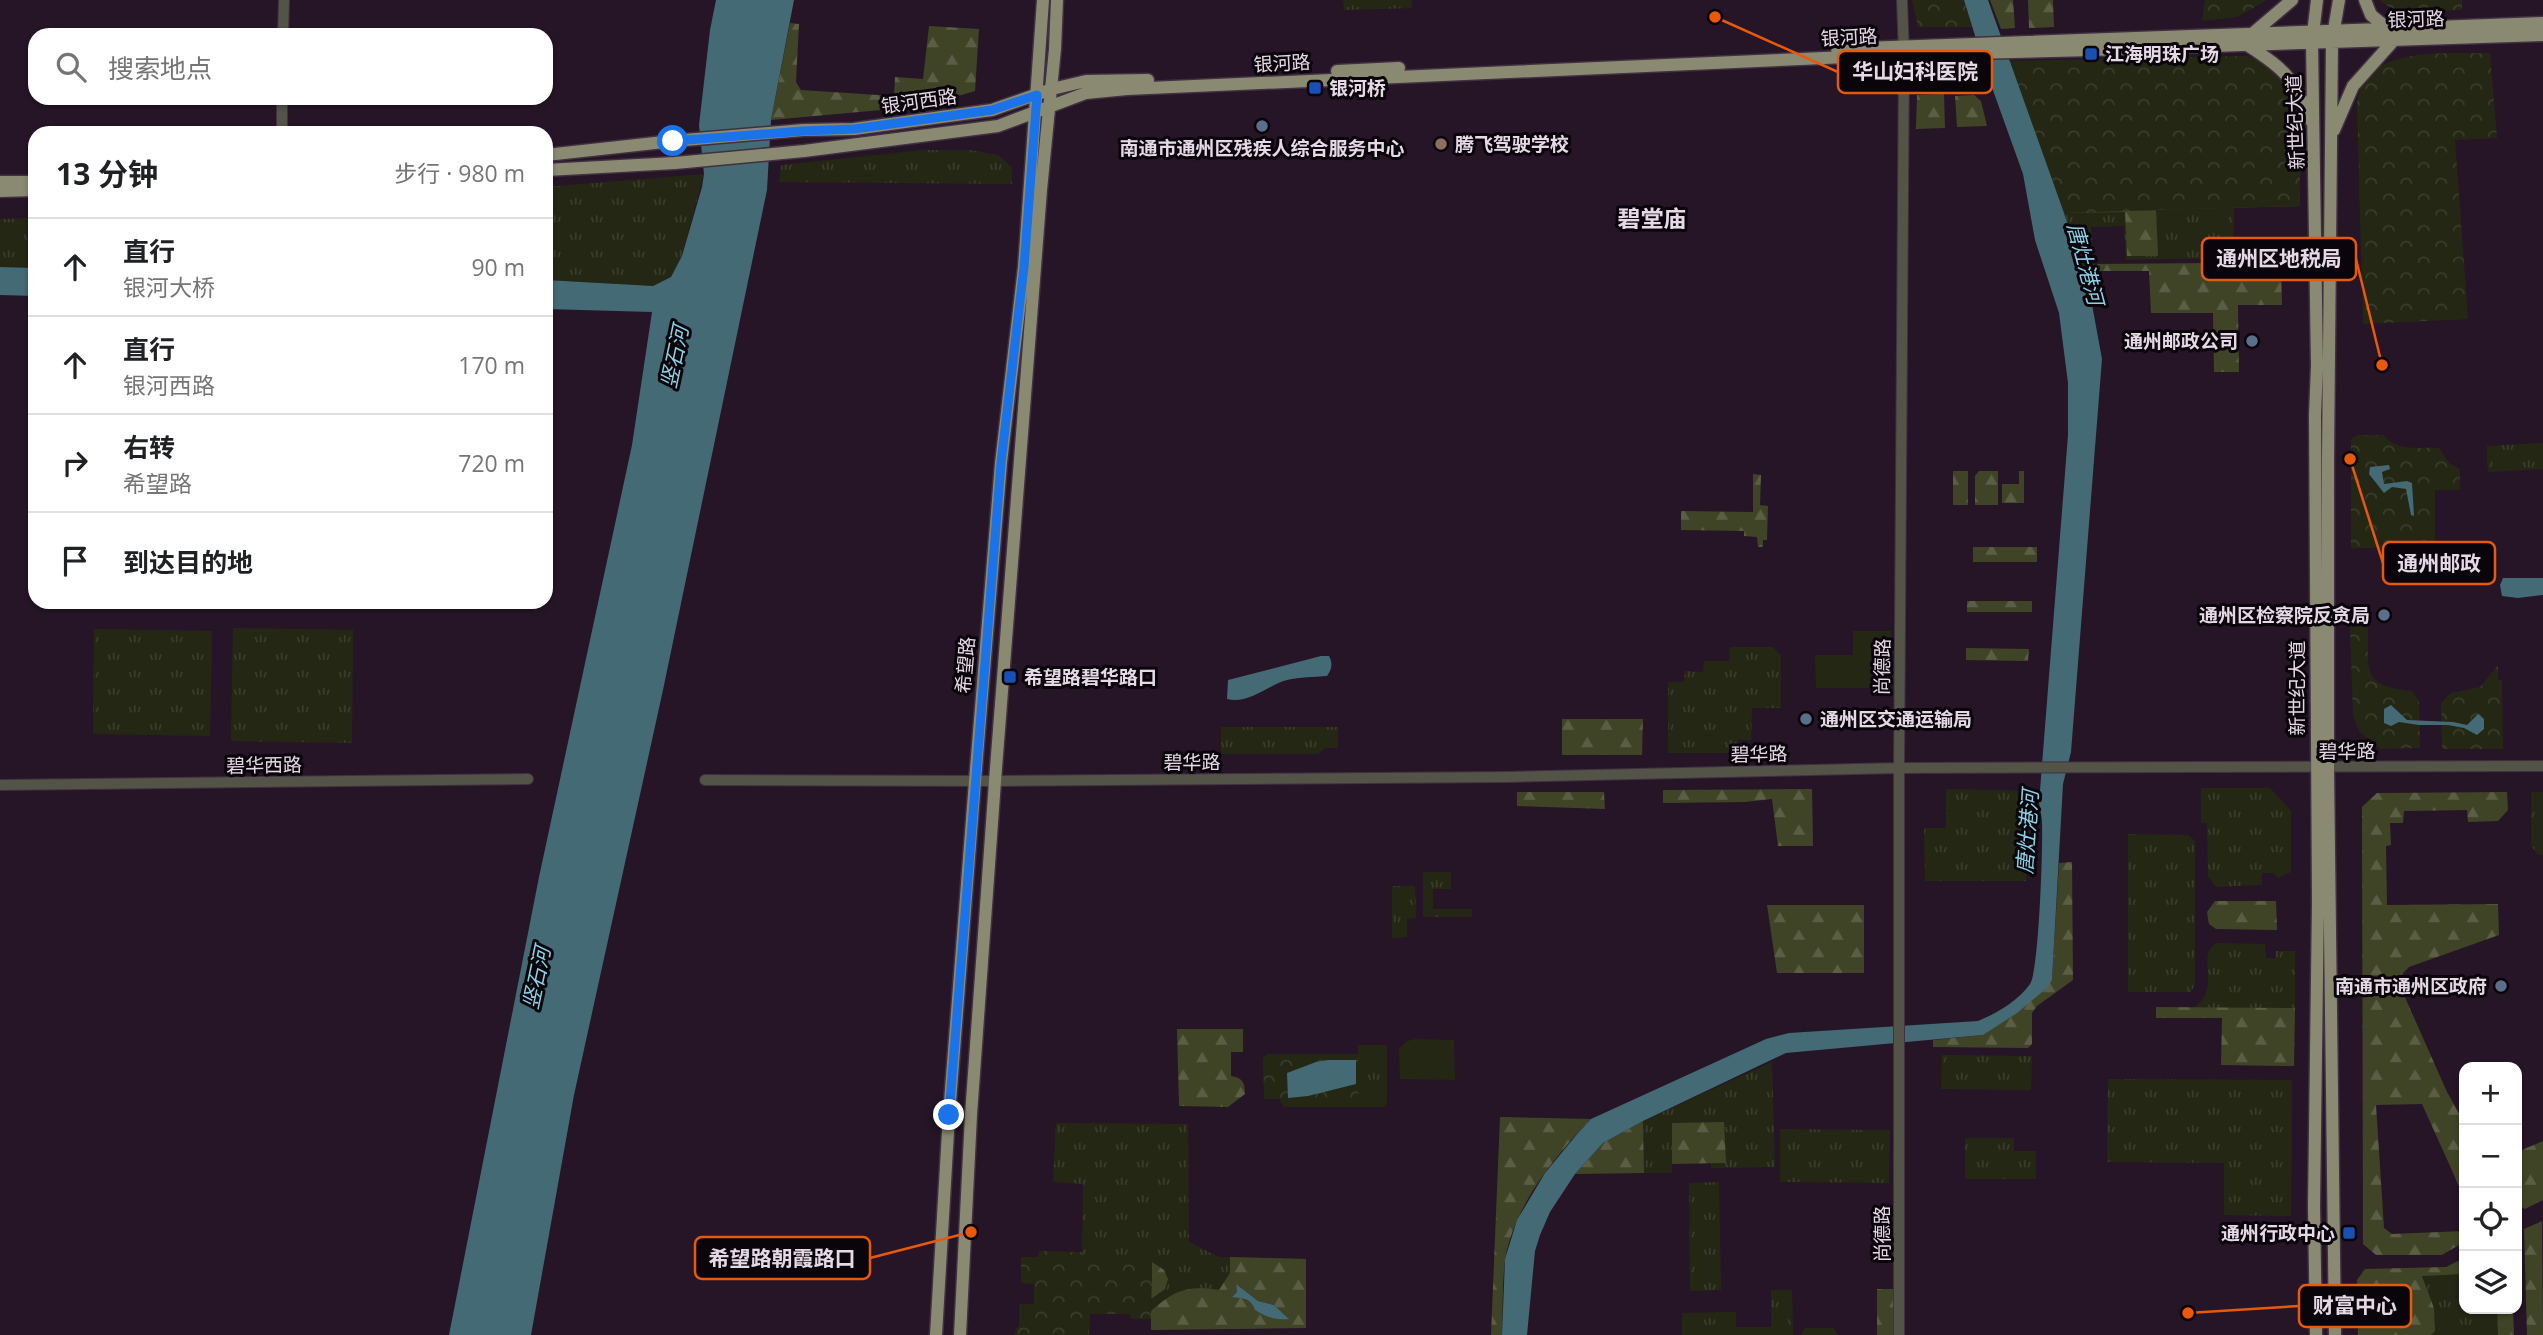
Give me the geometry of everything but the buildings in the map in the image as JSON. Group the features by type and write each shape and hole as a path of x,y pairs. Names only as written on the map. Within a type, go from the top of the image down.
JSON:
{"main road":[{"name":"希望路","path":"936,1335 949,1115 975,781 1001,463 1024,267 1043,0"},
{"name":"希望路","path":"960,1335 972,1101 995,781 1057,0"},
{"path":"2292,0 2249,40 2295,84 2314,128"},
{"name":"新世纪大道","path":"2317,0 2313,37 2317,366 2315,415 2335,1335"},
{"name":"新世纪大道","path":"2316,1335 2314,1206 2331,137 2333,36 2339,0"},
{"path":"2365,0 2371,15 2387,28"},
{"name":"银河路","path":"1037,95 1086,81 1904,50 2249,40 2333,36 2387,28 2543,23"},
{"name":"银河路","path":"2333,36 2395,39 2543,35"},
{"path":"2331,137 2353,86 2395,39"},
{"name":"银河路","path":"1034,114 1086,93 1126,89 1904,50"},
{"name":"银河西路","path":"553,154 673,141 854,129 992,110 1037,95"},
{"name":"银河西路","path":"553,170 675,163 804,151 998,126 1034,114"},
{"path":"0,182 28,182"},
{"path":"0,191 28,190"}],"street":[{"path":"283,28 284,0"},
{"name":"尚德路","path":"1899,1335 1899,768 1904,50 1902,0"},
{"path":"282,105 282,126"},
{"name":"碧华路","path":"705,780 1521,777 1899,768 2543,766"},
{"name":"碧华西路","path":"0,785 528,779"}],"green space":[{"path":"1343,0 1412,0 1412,8 1344,10"},
{"path":"1912,0 1964,0 1972,27 1918,27"},
{"path":"1990,0 2013,0 2015,28 2001,29"},
{"path":"2028,0 2053,0 2054,27 2029,28"},
{"path":"2205,0 2267,0 2237,17 2202,21"},
{"path":"2380,0 2462,0 2462,10 2407,11 2396,9"},
{"path":"790,23 799,24 796,82 801,90 894,96 895,77 923,79 929,26 979,29 975,91 925,106 771,120"},
{"path":"2442,53 2490,53 2497,138 2455,140 2468,319 2363,324 2357,103 2363,83 2378,68 2408,57"},
{"path":"2245,56 2266,64 2281,77 2291,96 2299,140 2300,206 2064,213 2008,61"},
{"path":"1944,94 1945,128 1916,129 1917,95"},
{"path":"1974,95 1981,101 1987,126 1957,127 1955,96"},
{"path":"923,150 970,150 998,155 1012,167 1012,184 779,182 781,165"},
{"path":"704,174 682,256 671,277 653,286 553,280 553,186"},
{"path":"2299,183 2300,206 2156,210 2158,256 2127,256 2125,212 2064,213"},
{"path":"2234,208 2233,242 2213,242 2214,258 2126,260 2124,226 2091,227 2093,271 2082,272 2064,213"},
{"path":"28,218 28,268 0,267 0,219"},
{"path":"2214,263 2214,268 2231,268 2232,272 2258,272 2259,266 2281,267 2282,305 2238,305 2239,372 2214,372 2213,313 2151,313 2149,271 2093,271 2093,264"},
{"path":"2358,435 2384,435 2395,444 2409,448 2439,448 2449,463 2460,469 2460,490 2435,490 2435,548 2351,548 2351,439"},
{"path":"2543,443 2543,469 2488,472 2487,446"},
{"path":"1953,471 1968,471 1968,505 1953,505"},
{"path":"1979,471 1998,471 1998,505 1975,505 1975,476"},
{"path":"2019,471 2024,471 2024,503 2002,503 2002,484 2019,484"},
{"path":"1753,474 1761,475 1760,505 1768,506 1767,540 1763,540 1763,547 1758,547 1757,537 1744,536 1744,531 1681,530 1681,511 1753,512"},
{"path":"1973,547 2037,547 2037,562 1973,562"},
{"path":"1967,601 2032,601 2032,612 1967,612"},
{"path":"2368,624 2370,672 2383,685 2412,691 2419,702 2420,748 2380,749 2359,731 2353,716 2350,625"},
{"path":"233,628 353,630 352,743 231,741"},
{"path":"94,629 212,631 210,736 93,734"},
{"path":"1853,631 1891,631 1891,688 1816,688 1815,655 1853,655"},
{"path":"1730,647 1773,647 1781,656 1781,708 1752,708 1751,740 1738,740 1738,753 1668,753 1668,682 1684,682 1685,671 1703,672 1704,661 1729,661"},
{"path":"1966,648 2029,649 2028,661 1966,660"},
{"path":"2498,665 2498,680 2502,680 2503,749 2442,749 2441,703 2451,693 2480,687"},
{"path":"1562,719 1643,719 1642,755 1562,755"},
{"path":"1221,727 1338,727 1338,748 1325,748 1318,754 1221,754"},
{"path":"2201,788 2270,788 2291,811 2291,872 2278,878 2274,873 2262,873 2262,885 2216,887 2208,876 2207,823 2201,823"},
{"path":"1812,789 1813,846 1778,846 1772,799 1663,803 1663,790"},
{"path":"1946,789 2034,791 2026,881 1925,881 1924,828 1946,828"},
{"path":"1517,792 1604,792 1605,809 1517,806"},
{"path":"2507,792 2508,810 2498,821 2468,822 2467,810 2404,811 2403,823 2390,823 2391,845 2386,846 2387,905 2498,904 2499,935 2409,967 2403,973 2400,986 2459,1113 2459,1186 2422,1104 2376,1105 2384,1228 2392,1234 2459,1231 2459,1245 2442,1255 2376,1255 2363,1244 2362,807 2377,793"},
{"path":"2531,792 2543,792 2543,855 2538,855 2531,846"},
{"path":"2128,834 2188,835 2195,841 2195,984 2191,992 2128,992"},
{"path":"2072,862 2073,980 2037,1006 2032,1013 2032,1044 2028,1048 1933,1047 1933,1040 1983,1035 2052,980 2059,863"},
{"path":"1423,872 1451,872 1451,889 1433,889 1433,909 1472,909 1472,917 1423,917"},
{"path":"1392,886 1415,886 1416,918 1407,919 1407,937 1392,938"},
{"path":"2215,901 2276,901 2277,930 2216,929 2209,924 2207,912"},
{"path":"1767,905 1864,905 1864,973 1777,973"},
{"path":"2217,943 2265,944 2266,958 2276,958 2276,951 2295,951 2295,1008 2193,1008 2207,991 2208,955"},
{"path":"2156,1007 2295,1008 2294,1066 2221,1065 2222,1018 2156,1018"},
{"path":"1177,1029 1243,1029 1243,1052 1231,1052 1231,1076 1243,1082 1245,1094 1228,1107 1179,1106"},
{"path":"1454,1040 1455,1080 1400,1079 1399,1049 1407,1041"},
{"path":"1358,1045 1387,1045 1385,1107 1358,1107"},
{"path":"1268,1054 1358,1054 1358,1107 1284,1107 1279,1099 1264,1099 1263,1058"},
{"path":"1942,1055 2032,1056 2031,1090 1941,1089"},
{"path":"1772,1062 1775,1167 1711,1168 1711,1163 1725,1163 1672,1123 1672,1173 1644,1173 1643,1121"},
{"path":"2108,1079 2292,1080 2291,1216 2224,1215 2224,1163 2107,1162"},
{"path":"1500,1117 1591,1119 1550,1166 1517,1221 1505,1260 1502,1335 1491,1335"},
{"path":"1643,1121 1644,1173 1575,1174 1603,1143"},
{"path":"1724,1122 1726,1163 1672,1164 1672,1123"},
{"path":"1056,1123 1188,1124 1189,1242 1219,1257 1306,1259 1237,1328 1151,1330 1152,1262 1082,1261 1083,1184 1053,1182"},
{"path":"1780,1129 1890,1130 1889,1183 1780,1182"},
{"path":"1965,1138 2014,1138 2014,1151 2036,1151 2036,1179 1965,1179"},
{"path":"2543,1141 2543,1200 2525,1209 2522,1208 2522,1150"},
{"path":"1719,1182 1721,1290 1690,1291 1689,1183"},
{"path":"2542,1221 2543,1335 2527,1335 2524,1229"},
{"path":"1039,1251 1082,1252 1083,1261 1152,1262 1151,1319 1131,1319 1130,1314 1090,1314 1089,1335 1014,1335 1019,1325 1019,1304 1034,1304 1034,1284 1021,1283 1021,1257 1038,1257"},
{"path":"1230,1257 1306,1259 1306,1328 1151,1330 1151,1311 1167,1298 1190,1289 1219,1290 1230,1273","holes":["1236,1284 1258,1301 1274,1305 1288,1318 1233,1296 1237,1292"]},
{"path":"2459,1260 2459,1274 2422,1276 2434,1308 2435,1331 2431,1335 2358,1335 2357,1280 2365,1269 2446,1267"},
{"path":"1152,1262 1164,1270 1168,1279 1165,1289 1151,1299"},
{"path":"2459,1274 2459,1314 2497,1314 2498,1335 2431,1335 2435,1331 2434,1308 2422,1275"},
{"path":"1877,1289 1893,1289 1893,1335 1877,1335"},
{"path":"1771,1290 1792,1290 1793,1335 1682,1335 1682,1313 1736,1312 1736,1327 1771,1327"},
{"path":"2497,1314 2513,1314 2514,1335 2498,1335"},
{"path":"1805,1328 1833,1328 1838,1335 1801,1335"}],"water":[{"name":"竖石河","path":"716,0 794,0 771,120 767,190 663,690 574,1095 531,1335 449,1335 539,877 632,445 652,312 553,309 553,280 653,286 671,277 682,256 702,187 704,174 699,125"},
{"path":"1964,0 1988,0 2064,213 2091,299 2102,359 2071,752 2063,784 2052,980 2047,988 2017,1013 1983,1035 1786,1053 1603,1143 1575,1174 1550,1212 1540,1235 1535,1251 1527,1335 1502,1335 1505,1259 1517,1220 1545,1173 1591,1119 1766,1039 1789,1033 1978,1021 2007,1006 2030,984 2036,957 2040,908 2042,819 2039,803 2068,435 2068,383 2059,313 2035,240 2023,174"},
{"path":"0,267 28,268 28,296 0,295"},
{"path":"2389,465 2390,469 2382,472 2384,484 2407,481 2412,483 2414,516 2411,515 2406,489 2392,487 2384,493 2369,474 2370,467"},
{"path":"2503,578 2543,578 2543,595 2518,598 2502,596 2500,585"},
{"path":"1329,656 1331,661 1327,676 1287,680 1250,697 1227,699 1228,680"},
{"path":"2391,705 2407,720 2467,725 2478,714 2484,719 2484,729 2477,735 2464,728 2448,725 2399,722 2391,726 2384,723 2384,709"},
{"path":"1328,1060 1356,1060 1356,1084 1288,1098 1287,1073"},
{"path":"1236,1284 1258,1301 1274,1305 1289,1319 1267,1316 1255,1310 1252,1303 1232,1297 1237,1292"}],"place":[{"name":"华山妇科医院","path":"1715,17"},
{"name":"江海明珠广场","path":"2091,54"},
{"name":"银河桥","path":"1315,88"},
{"name":"南通市通州区残疾人综合服务中心","path":"1262,126"},
{"name":"腾飞驾驶学校","path":"1441,144"},
{"name":"通州邮政公司","path":"2252,341"},
{"name":"通州区地税局","path":"2382,365"},
{"name":"通州邮政","path":"2350,459"},
{"name":"通州区检察院反贪局","path":"2384,615"},
{"name":"希望路碧华路口","path":"1010,677"},
{"name":"通州区交通运输局","path":"1806,719"},
{"name":"南通市通州区政府","path":"2501,986"},
{"name":"希望路朝霞路口","path":"971,1232"},
{"name":"通州行政中心","path":"2349,1233"},
{"name":"财富中心","path":"2188,1313"}],"district":[{"name":"碧堂庙","path":"1652,219"}],"route":[{"path":"673,141 854,129 992,110 1037,95 1024,267 1001,463 949,1115"}],"water label":[{"name":"唐灶港河","path":"2085,264"},
{"name":"唐灶港河","path":"2028,832"}]}
